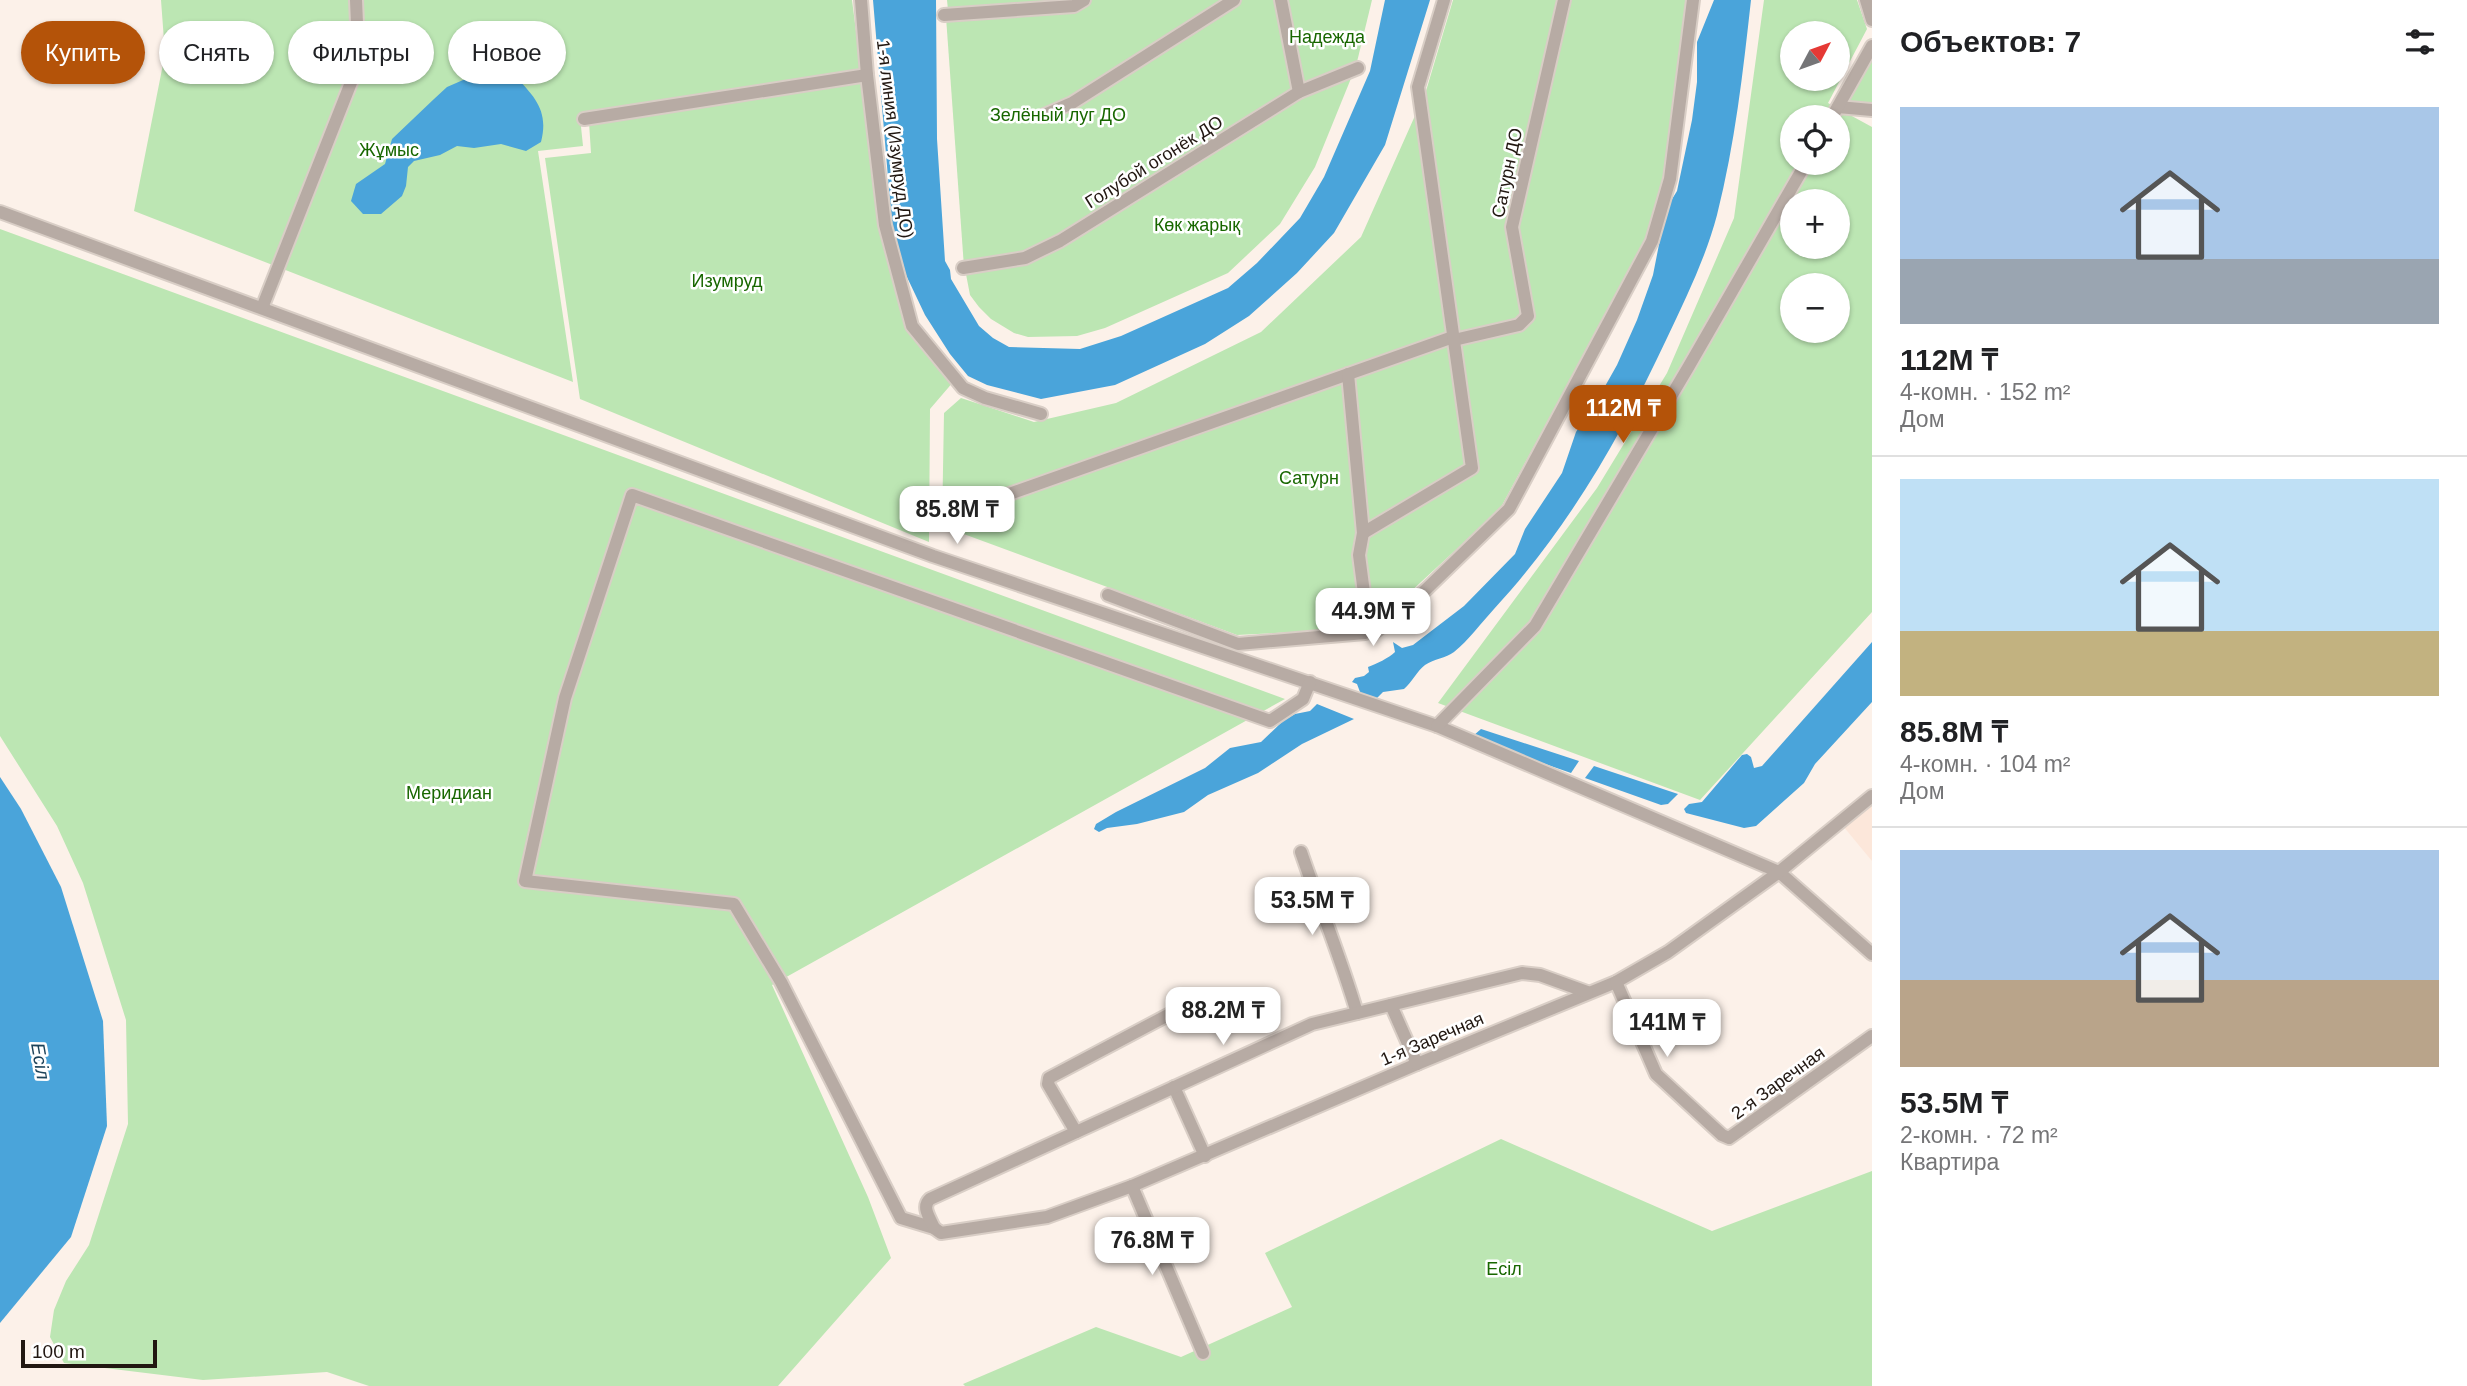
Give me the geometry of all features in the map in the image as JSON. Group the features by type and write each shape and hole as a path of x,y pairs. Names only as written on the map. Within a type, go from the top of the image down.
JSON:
{"street":[{"path":"262,308 354,75 358,47 355,0"},
{"name":"1-я линия (Изумруд ДО)","path":"862,0 867,75 885,225 912,326 963,388 985,398 1041,414"},
{"path":"944,15 1074,6 1084,0"},
{"path":"1042,116 1072,103 1234,0"},
{"path":"1281,0 1299,92"},
{"path":"1363,533 1472,468 1418,87 1444,0"},
{"name":"Сатурн ДО","path":"1453,339 1520,325 1528,316 1512,227 1564,0"},
{"path":"1108,595 1238,644 1374,632 1410,605 1508,509 1652,241 1670,179 1693,0"},
{"path":"1866,0 1872,20"},
{"path":"1839,105 1872,46"},
{"name":"Голубой огонёк ДО","path":"963,268 1025,258 1060,241 1299,92 1358,68"},
{"path":"583,118 867,75"},
{"path":"1850,111 1872,110"},
{"path":"1437,726 1535,626 1799,175"},
{"path":"0,212 933,556 1437,726 1779,872 1872,954"},
{"path":"933,521 1453,339"},
{"path":"1348,374 1363,533 1359,555 1368,623 1366,631"},
{"name":"1-я Заречная","path":"1310,682 1303,699 1270,721 632,495 565,698 525,881 734,904 781,982 901,1217 934,1228 939,1233 1046,1217 1132,1186 1616,982 1668,952 1779,872 1872,796"},
{"path":"1301,852 1357,1013"},
{"path":"934,1228 926,1208 930,1199 1312,1024 1528,972 1587,992"},
{"name":"2-я Заречная","path":"1616,982 1656,1074 1729,1139 1872,1036"},
{"path":"1391,1005 1417,1064"},
{"path":"1076,1132 1048,1084 1049,1078 1185,1006"},
{"path":"1174,1087 1205,1156"},
{"path":"1132,1186 1203,1353"}],"shaded area":[{"path":"1872,804 1872,861 1843,826"}],"green space":[{"name":"Жұмыс","path":"161,0 852,0 862,78 580,117 583,146 538,151 573,382 134,211 159,84 274,84 274,21 163,21"},
{"path":"947,0 1080,0 948,10"},
{"name":"Зелёный луг ДО","path":"1088,0 1279,0 1297,90 1024,256 964,267 946,17"},
{"name":"Надежда","path":"1284,0 1372,0 1356,66 1301,88"},
{"name":"Сатурн","path":"1453,0 1687,0 1664,178 1648,236 1500,509 1381,619 1357,629 1237,635 942,526 944,413 961,398 1034,422 1116,403 1261,332 1361,237 1426,91"},
{"path":"1764,0 1857,0 1867,29 1850,61 1850,21 1780,21 1780,91 1834,91 1828,103 1832,105 1780,105 1780,175 1850,175 1850,115 1872,127 1872,612 1700,800 1438,703 1597,488 1667,373 1734,218"},
{"path":"1872,52 1872,104 1845,102"},
{"name":"Көк жарық","path":"1354,71 1315,167 1280,224 1228,273 1105,328 1077,336 1028,337 1014,333 991,319 970,295 965,269 1027,259 1300,94"},
{"name":"Изумруд","path":"861,83 880,223 909,328 954,381 930,409 929,542 580,399 545,158 591,153 589,122"},
{"name":"Меридиан","path":"0,229 1285,699 772,985 868,1197 891,1258 778,1386 369,1386 327,1372 203,1380 64,1363 50,1337 54,1310 66,1281 89,1245 128,1124 126,1020 83,883 57,826 0,736"},
{"name":"Есіл","path":"1501,1139 1712,1231 1872,1171 1872,1386 963,1384 1096,1327 1181,1357 1292,1307 1265,1253"}],"water":[{"path":"873,0 936,0 937,139 945,261 951,279 979,326 1009,347 1080,349 1121,336 1228,288 1257,263 1300,218 1324,177 1370,71 1385,0 1430,0 1385,145 1334,233 1297,273 1249,316 1205,344 1115,385 1041,399 987,385 968,376 925,315 906,275 892,225"},
{"path":"1714,0 1751,0 1729,162 1717,215 1701,262 1631,410 1591,480 1546,547 1465,642 1451,654 1425,665 1404,689 1383,692 1374,701 1357,696 1360,692 1357,684 1352,682 1369,672 1368,667 1395,652 1393,642 1402,648 1413,645 1464,606 1515,554 1525,529 1562,473 1576,432 1617,365 1653,275 1666,209 1677,191 1692,120 1697,82 1697,42"},
{"path":"454,84 522,84 542,113 541,142 526,151 501,144 474,148 457,146 440,155 414,161 408,167 402,196 381,214 363,214 351,201 356,184 385,164 392,139 447,87"},
{"path":"1872,642 1872,702 1815,764 1804,783 1756,826 1744,828 1686,813 1684,809 1689,804 1702,802 1742,755 1751,757 1754,768 1762,766"},
{"path":"1317,704 1354,719 1302,744 1258,773 1208,795 1184,812 1099,832 1094,829 1096,824 1116,812 1205,768 1230,748 1261,742 1283,721 1295,714 1310,711"},
{"path":"1481,729 1579,761 1571,773 1482,742 1473,736"},
{"path":"1594,766 1678,794 1668,804 1661,805 1585,778"},
{"name":"Есіл","path":"0,777 21,809 61,887 103,1021 107,1126 71,1237 0,1323"}]}
